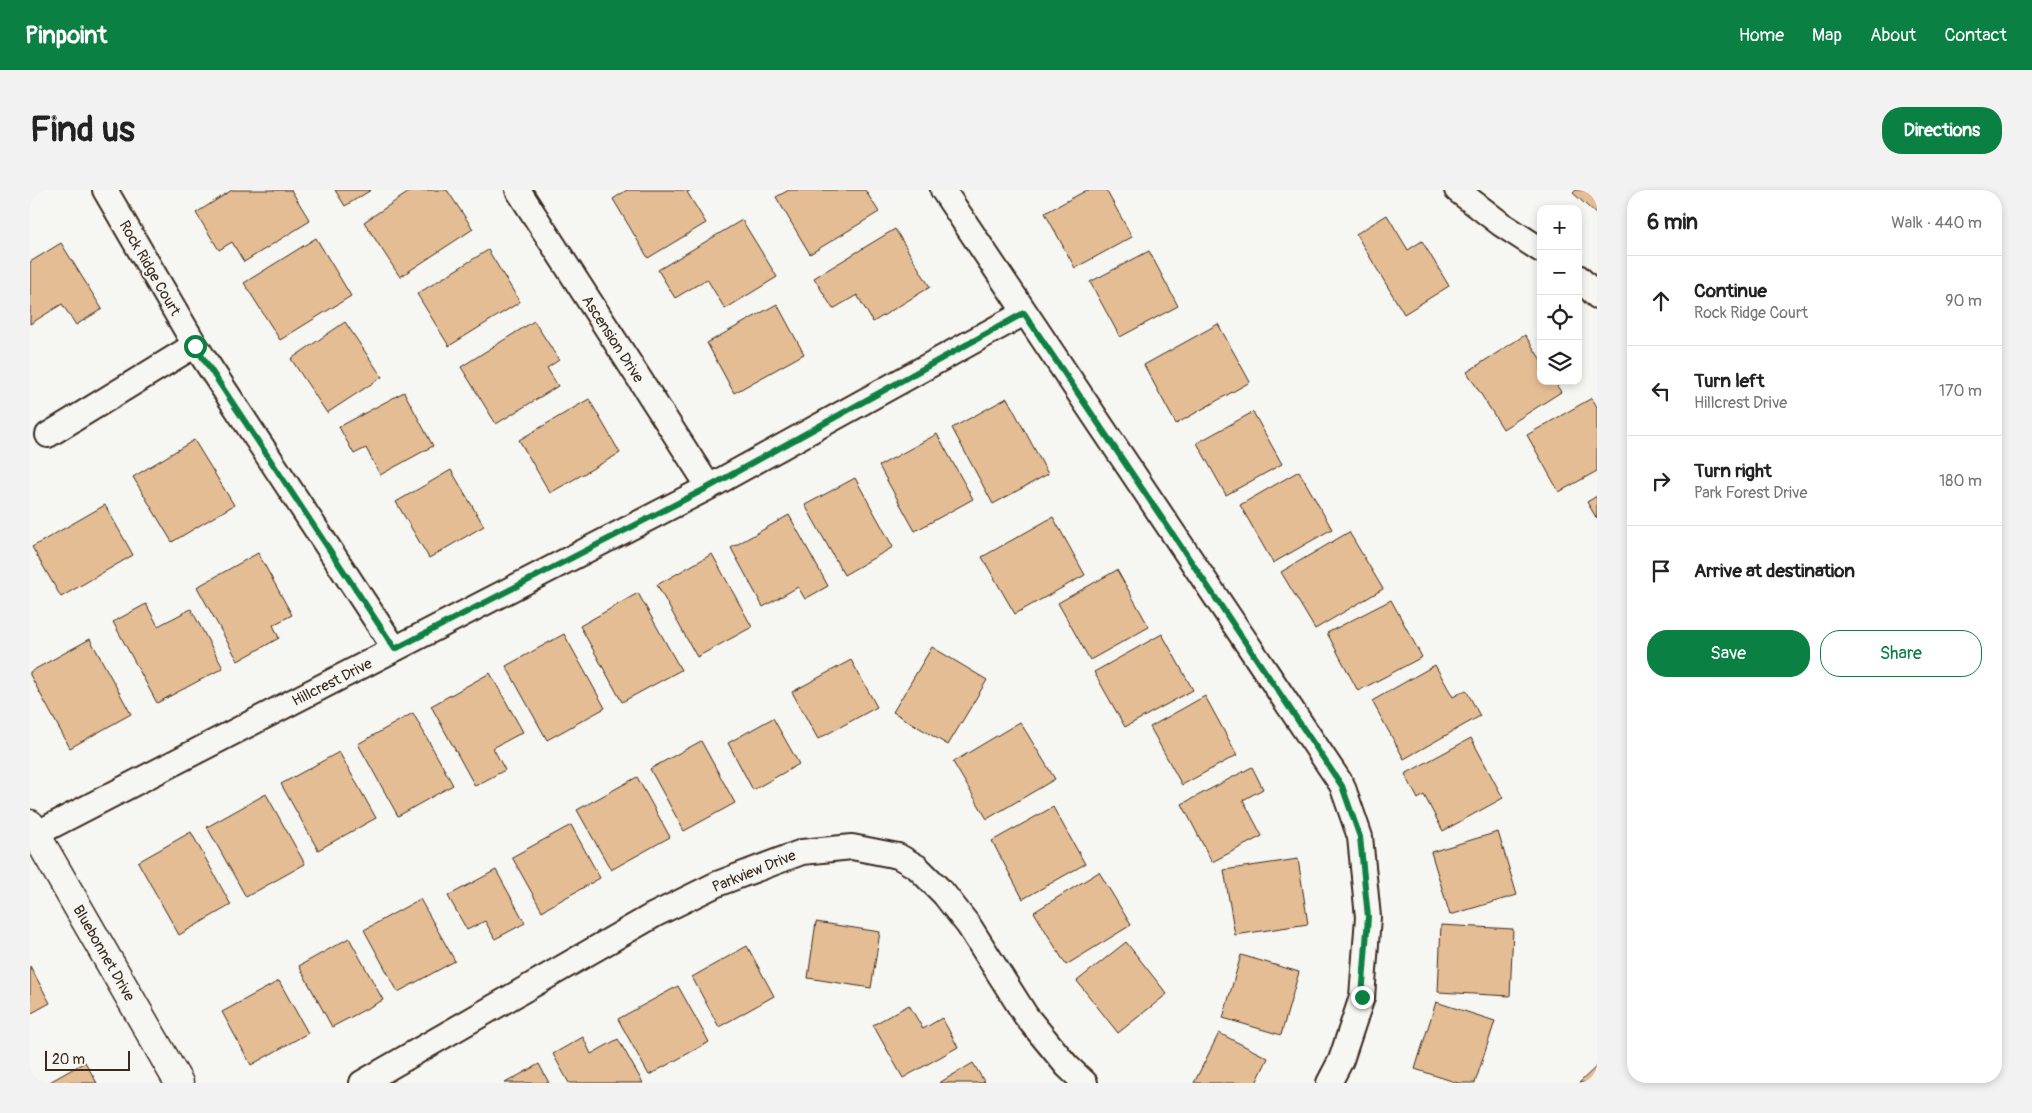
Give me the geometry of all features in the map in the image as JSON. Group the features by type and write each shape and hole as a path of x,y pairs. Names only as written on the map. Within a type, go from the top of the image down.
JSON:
{"street":[{"name":"Rock Ridge Court","path":"105,190 195,346 395,649"},
{"name":"Ascension Drive","path":"518,190 709,487"},
{"path":"943,190 1342,786 1360,837 1368,917 1362,997 1341,1060 1329,1083"},
{"path":"1457,190 1501,224 1537,247"},
{"path":"1582,282 1597,296"},
{"name":"Hillcrest Drive","path":"32,832 395,649 709,487 1024,313"},
{"path":"48,435 195,346"},
{"name":"Bluebonnet Drive","path":"32,832 179,1083"},
{"name":"Parkview Drive","path":"362,1083 654,915 717,884 802,852 852,847 898,856 917,867 944,894 969,926 1026,1016 1067,1066 1085,1083"}],"building":[{"path":"232,190 291,190 310,221 244,262 232,242 219,250 196,213"},
{"path":"335,190 371,190 345,206"},
{"path":"412,190 447,190 473,229 400,277 364,222"},
{"path":"627,190 691,190 687,192 706,223 648,258 613,199"},
{"path":"789,190 865,190 879,212 810,254 776,197"},
{"path":"1087,190 1106,190 1132,237 1075,268 1045,213"},
{"path":"1576,190 1597,190 1597,215 1573,193"},
{"path":"1387,215 1408,250 1422,241 1449,286 1404,314 1356,234"},
{"path":"742,220 777,277 725,309 707,279 675,298 658,270"},
{"path":"895,229 930,287 873,322 857,295 833,309 814,278"},
{"path":"316,238 351,296 280,340 244,283"},
{"path":"61,243 102,309 76,325 62,304 30,324 30,262"},
{"path":"488,250 520,302 449,346 417,294"},
{"path":"1149,251 1178,306 1120,337 1090,282"},
{"path":"777,304 804,354 734,393 707,343"},
{"path":"534,321 559,360 547,368 558,386 496,424 461,367"},
{"path":"345,322 382,377 327,413 291,359"},
{"path":"1218,324 1250,382 1176,424 1144,365"},
{"path":"1525,335 1537,354 1537,385 1557,385 1561,392 1503,429 1467,372"},
{"path":"404,392 433,446 380,475 366,448 354,454 339,427"},
{"path":"1007,398 1048,474 993,504 952,428"},
{"path":"1592,398 1597,407 1597,471 1559,492 1527,435"},
{"path":"589,399 620,453 550,493 519,440"},
{"path":"1253,412 1282,464 1226,495 1197,443"},
{"path":"937,434 973,499 915,531 879,466"},
{"path":"194,440 234,505 172,542 133,477"},
{"path":"451,470 484,526 429,558 396,502"},
{"path":"1299,471 1332,529 1273,563 1240,505"},
{"path":"855,478 893,547 844,575 805,505"},
{"path":"1597,496 1597,519 1587,502"},
{"path":"105,505 133,555 61,597 32,547"},
{"path":"789,515 828,586 805,599 798,587 763,607 731,548"},
{"path":"1053,517 1085,575 1015,614 982,557"},
{"path":"1349,532 1383,589 1315,629 1281,572"},
{"path":"258,553 292,615 273,625 279,638 238,661 197,587"},
{"path":"712,554 752,627 697,657 657,585"},
{"path":"1117,570 1149,627 1090,660 1058,603"},
{"path":"638,593 681,670 622,702 580,626"},
{"path":"1391,600 1422,657 1358,691 1327,633"},
{"path":"146,604 158,626 191,609 223,668 157,703 113,622"},
{"path":"564,634 605,708 547,740 506,666"},
{"path":"1162,634 1193,690 1125,727 1094,672"},
{"path":"90,639 131,714 70,748 30,672"},
{"path":"932,647 987,680 948,745 893,712"},
{"path":"851,660 877,707 818,739 792,692"},
{"path":"1435,665 1453,697 1466,690 1480,716 1404,759 1372,701"},
{"path":"490,673 523,732 493,748 505,770 475,786 431,706"},
{"path":"1205,696 1237,755 1182,785 1150,727"},
{"path":"413,713 453,785 398,816 358,744"},
{"path":"773,718 799,764 753,790 728,743"},
{"path":"1020,722 1055,779 987,819 953,762"},
{"path":"1471,738 1503,798 1443,831 1424,795 1418,799 1405,774"},
{"path":"701,741 735,803 684,831 650,769"},
{"path":"339,752 376,818 318,850 281,784"},
{"path":"1252,767 1263,789 1243,800 1262,836 1212,862 1182,804"},
{"path":"637,777 670,837 611,870 577,810"},
{"path":"266,794 305,864 246,897 207,827"},
{"path":"1053,807 1085,864 1023,899 992,841"},
{"path":"571,825 600,878 542,911 512,857"},
{"path":"191,832 231,905 179,935 138,862"},
{"path":"1498,832 1517,895 1450,915 1431,852"},
{"path":"1298,859 1308,924 1235,935 1224,870"},
{"path":"496,870 525,923 495,939 485,921 467,930 448,896"},
{"path":"1099,872 1131,925 1066,965 1034,912"},
{"path":"420,899 455,961 398,992 364,930"},
{"path":"816,922 880,932 871,988 808,978"},
{"path":"1441,925 1513,929 1510,996 1438,992"},
{"path":"349,938 383,1000 332,1027 299,966"},
{"path":"1126,942 1167,994 1118,1033 1077,981"},
{"path":"747,946 774,996 719,1027 692,977"},
{"path":"1241,955 1299,972 1281,1035 1223,1018"},
{"path":"30,966 50,1003 30,1014"},
{"path":"279,981 308,1033 251,1065 222,1012"},
{"path":"678,986 709,1042 649,1075 618,1019"},
{"path":"1436,1002 1495,1021 1475,1083 1458,1083 1415,1069"},
{"path":"909,1005 923,1029 942,1018 958,1047 903,1078 873,1025"},
{"path":"1219,1033 1268,1058 1256,1083 1194,1083"},
{"path":"583,1037 591,1054 618,1039 643,1083 569,1083 553,1054"},
{"path":"85,1062 97,1083 48,1083"},
{"path":"973,1063 985,1083 939,1083"},
{"path":"539,1064 549,1083 505,1083"},
{"path":"1597,1066 1597,1083 1579,1083"}],"route":[{"path":"195,346 395,649 709,487 1024,313 1342,786 1360,837 1368,917 1362,997"}]}
